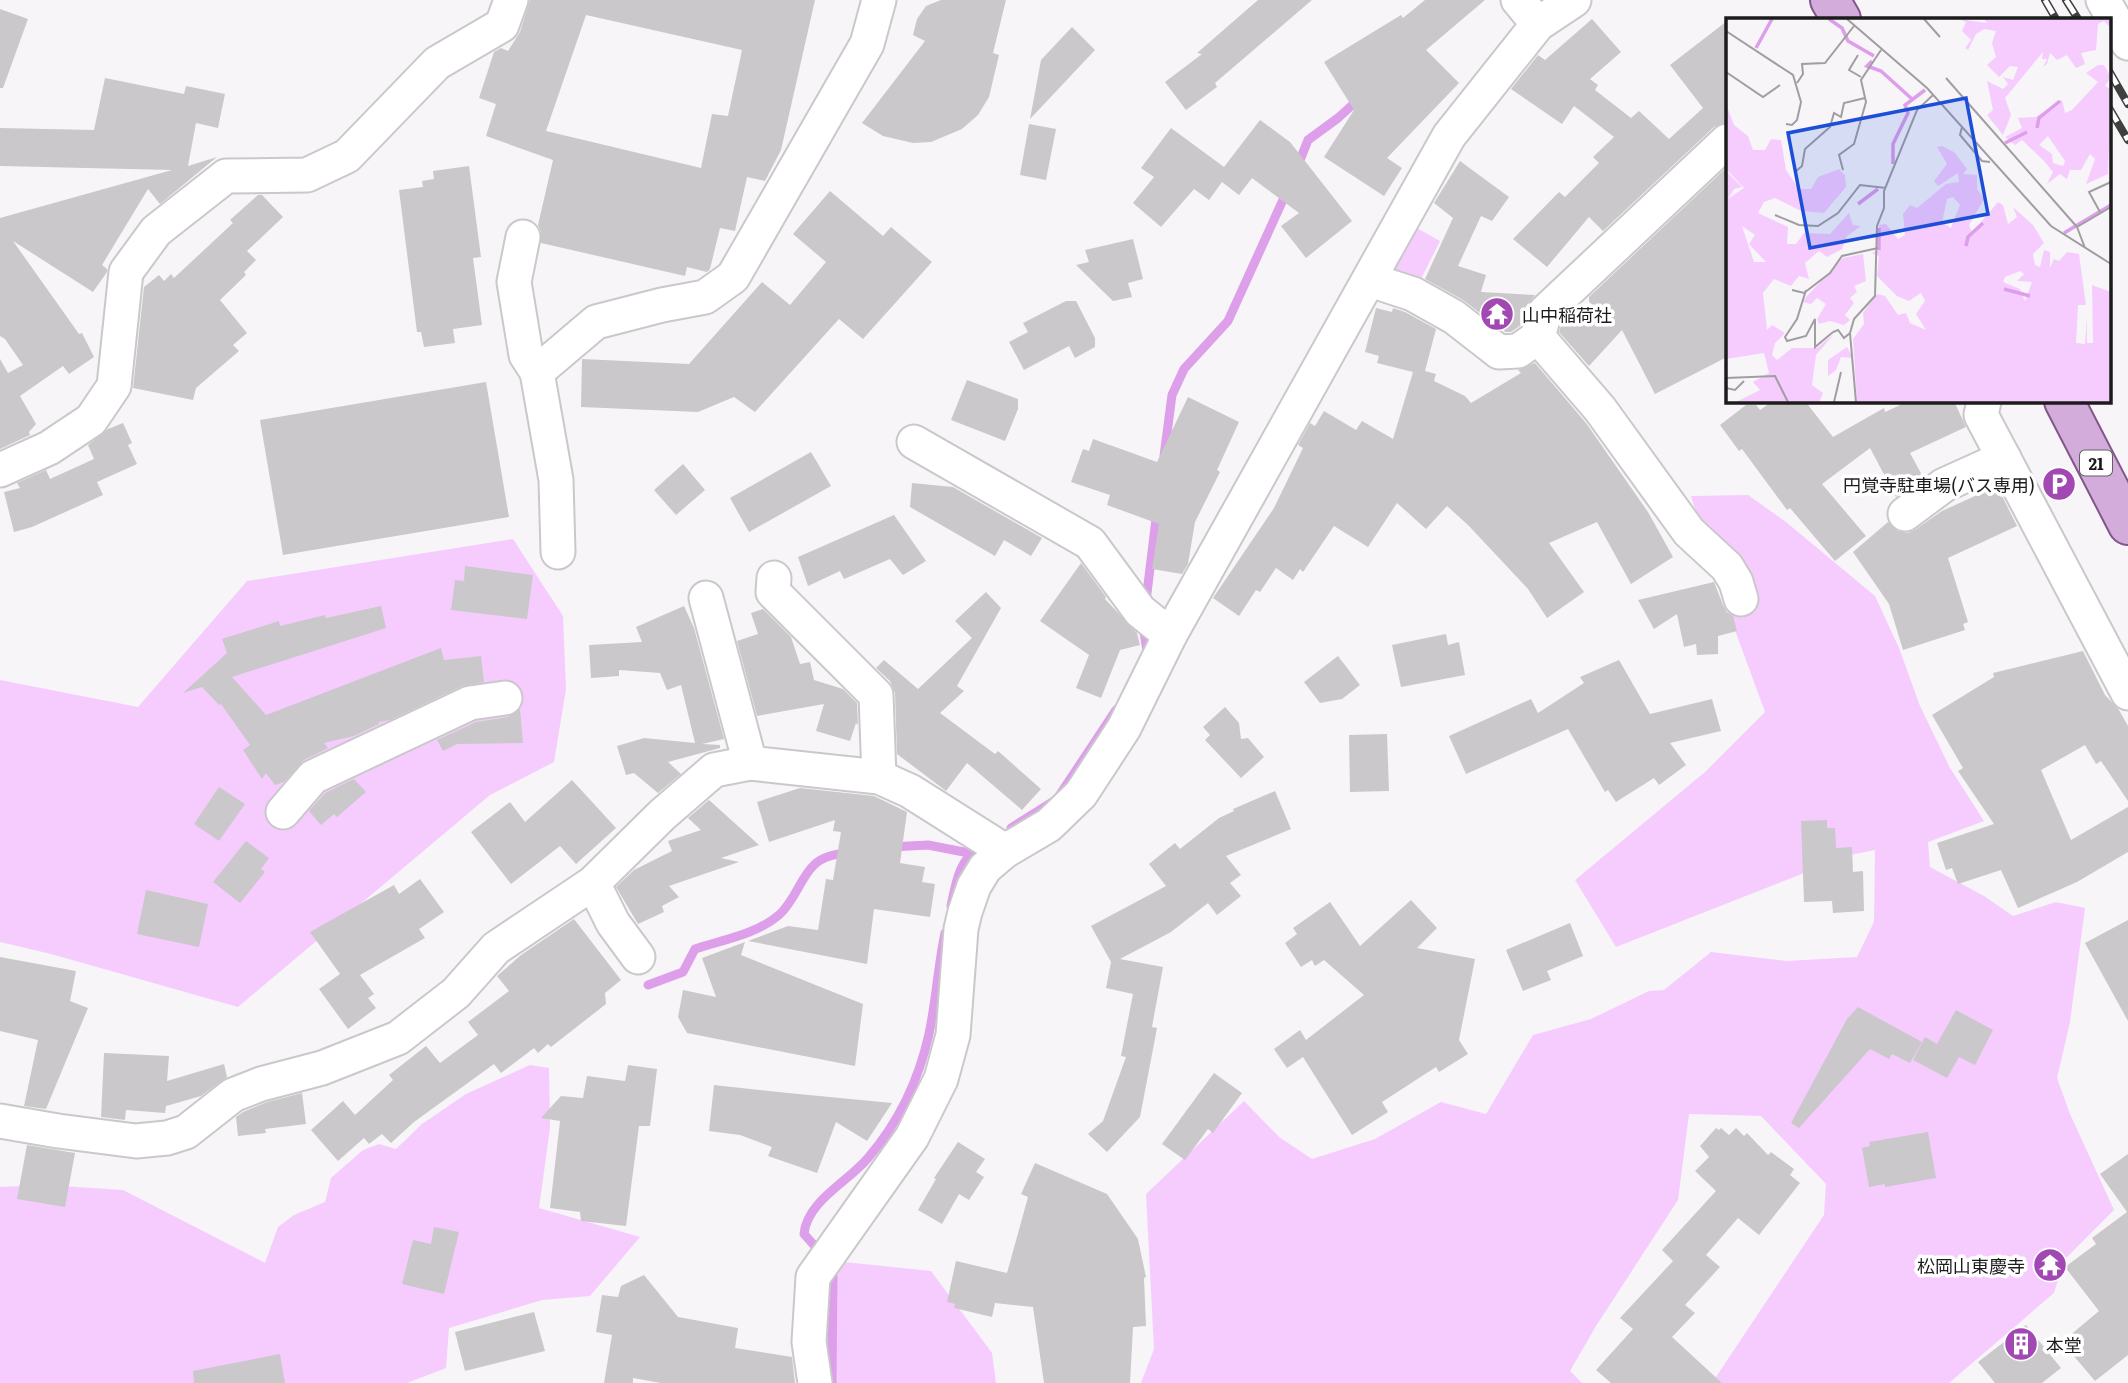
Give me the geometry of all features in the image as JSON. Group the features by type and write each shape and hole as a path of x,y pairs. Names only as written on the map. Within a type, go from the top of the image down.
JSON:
{"main road":[{"path":"1830,0 1840,18"},
{"name":"21","path":"2065,402 2128,525"}],"street":[{"path":"0,471 50,448 91,420 114,386 126,272 156,231 226,176 307,175 347,156 437,63 502,25 511,0"},
{"path":"537,372 596,322 705,297 733,277 867,44 879,0"},
{"path":"815,1383 809,1342 813,1277 912,1137 942,1079 951,1045 965,912 985,868 1005,851 1049,825 1081,794 1124,728 1170,635 1449,136 1528,12 1574,0"},
{"path":"2103,0 2127,40"},
{"path":"1370,280 1413,294 1454,317 1499,352 1518,351 1538,337 1545,312 1726,142"},
{"path":"523,237 514,282 526,355 537,372 556,480 558,552"},
{"path":"1538,337 1600,409 1689,532 1727,567 1736,582 1741,599"},
{"path":"1984,402 1981,415 2128,693"},
{"path":"914,442 1090,543 1140,611 1170,635"},
{"path":"1905,514 1944,485 2004,458"},
{"path":"774,579 773,592 876,695 879,777"},
{"path":"706,598 750,763"},
{"path":"283,812 313,777 470,703 505,698"},
{"path":"0,1121 136,1141 167,1138 186,1132 233,1096 261,1084 322,1068 398,1038 456,993 496,948 593,883 662,815 714,770 750,763 879,777 910,791 1005,851"},
{"path":"593,883 613,923 638,957"}],"shaded area":[{"path":"1413,226 1440,241 1416,289 1386,281"},
{"path":"1748,495 1786,522 1875,596 1899,648 1920,706 1950,768 1984,821 1928,842 1930,867 1984,896 2013,916 2056,902 2085,908 2070,1022 2057,1078 2070,1114 2114,1210 2064,1260 2054,1293 1949,1383 1712,1383 1824,1215 1826,1184 1761,1116 1689,1114 1678,1200 1570,1371 1582,1383 1141,1383 1154,1349 1146,1194 1244,1101 1279,1137 1312,1159 1375,1139 1441,1102 1486,1114 1533,1035 1591,1019 1649,991 1664,990 1711,952 1787,961 1857,957 1874,922 1875,850 1850,855 1616,947 1575,880 1705,772 1765,712 1714,573 1691,496"},
{"path":"513,539 563,616 566,689 554,762 490,795 238,1007 0,942 0,680 138,707 247,581"},
{"path":"530,1065 549,1068 550,1128 539,1208 640,1237 590,1296 542,1300 449,1328 446,1368 407,1383 0,1383 0,1187 46,1185 123,1190 265,1263 278,1227 294,1215 325,1202 331,1178 363,1150 379,1144 396,1149 422,1124 466,1094"},
{"path":"844,1262 931,1271 992,1353 996,1383 829,1383 819,1313"}],"building":[{"path":"530,0 815,0 781,150 765,181 747,177 735,231 720,228 707,272 687,267 685,276 541,243 538,225 553,160 486,136 496,104 479,98 494,52 501,48 508,51 520,32","holes":["586,15 742,50 728,116 712,114 701,168 546,131"]},
{"path":"941,0 1006,0 993,53 999,55 989,97 978,115 962,129 931,142 913,143 883,136 862,123 925,41 913,35 917,19 926,6"},
{"path":"1258,0 1312,0 1215,83 1217,87 1186,110 1165,82 1202,54 1197,53"},
{"path":"1425,0 1485,0 1426,50 1459,83 1387,158 1402,168 1384,196 1324,157 1354,110 1324,62 1401,15 1403,18"},
{"path":"0,9 28,19 3,88 0,88"},
{"path":"1592,19 1621,52 1590,79 1598,85 1595,90 1631,118 1639,111 1669,139 1703,108 1670,65 1726,22 1726,122 1714,127 1603,231 1589,217 1547,267 1513,239 1559,192 1565,197 1599,163 1593,157 1614,137 1574,106 1562,124 1511,89 1538,55 1545,60"},
{"path":"1072,27 1095,50 1030,119 1041,60"},
{"path":"105,78 184,94 186,86 225,94 218,128 196,123 188,166 217,157 160,204 148,189 102,265 107,272 93,292 13,241 79,334 82,333 94,357 69,374 63,366 20,396 36,424 29,432 30,435 0,449 0,359 8,373 23,365 0,336 0,218 172,170 0,166 0,128 94,130"},
{"path":"1260,120 1290,142 1352,221 1306,258 1281,226 1299,213 1252,178 1239,195 1222,182 1209,200 1194,189 1161,227 1133,203 1154,177 1141,168 1171,128 1224,167"},
{"path":"1029,124 1056,129 1046,180 1020,175"},
{"path":"1460,161 1509,197 1492,221 1481,216 1458,266 1486,275 1481,292 1535,295 1526,307 1521,325 1511,332 1505,332 1499,321 1484,316 1463,300 1425,279 1453,218 1434,203"},
{"path":"469,166 481,257 473,258 482,325 453,329 455,343 424,347 421,332 417,332 399,190 423,187 422,181 434,179 433,171"},
{"path":"1726,168 1726,358 1655,394 1622,330 1589,366 1559,332 1562,322 1582,304 1598,309 1589,302 1589,297"},
{"path":"830,191 883,236 891,227 932,262 863,339 839,319 755,412 734,397 698,412 581,407 582,359 689,364 762,282 790,305 826,262 793,234"},
{"path":"258,195 262,195 283,217 247,251 256,260 244,272 246,275 220,300 247,333 233,345 239,351 196,388 193,400 133,388 144,287 159,275 164,281 171,274 174,278 233,223 230,220"},
{"path":"1133,239 1143,279 1128,283 1132,297 1113,301 1076,265 1089,262 1085,250"},
{"path":"1066,301 1076,301 1095,338 1095,347 1075,358 1069,346 1024,370 1009,342 1028,332 1023,323"},
{"path":"1376,308 1392,312 1393,308 1405,312 1436,329 1425,371 1436,374 1434,381 1465,396 1471,403 1521,373 1518,370 1535,363 1586,423 1648,512 1673,557 1631,584 1597,522 1549,543 1584,592 1547,618 1528,589 1447,506 1426,529 1397,503 1368,547 1334,526 1303,572 1300,569 1293,580 1276,568 1260,592 1256,590 1239,616 1213,598 1274,508 1303,448 1298,445 1310,423 1315,426 1324,411 1356,430 1362,421 1393,439 1413,372 1377,363 1379,356 1365,352"},
{"path":"967,380 1018,399 1018,409 1005,441 951,420"},
{"path":"486,382 509,517 283,555 260,420"},
{"path":"1188,397 1239,422 1217,470 1220,472 1195,522 1188,564 1182,574 1152,569 1159,524 1107,505 1110,495 1071,482 1083,449 1089,451 1093,439 1157,462"},
{"path":"1772,402 1806,402 1833,437 1884,408 1885,412 1907,402 1954,402 1966,427 1910,453 1923,477 1896,497 1870,448 1822,484 1866,536 1835,561 1790,508 1787,510 1742,449 1739,451 1720,425 1746,405 1756,405 1760,410"},
{"path":"123,423 132,443 128,445 137,464 97,482 103,495 32,527 14,532 4,492 20,488 17,483 46,470 50,479 94,459 88,445 108,429"},
{"path":"811,452 831,486 749,532 730,498"},
{"path":"683,464 705,490 676,515 654,490"},
{"path":"912,483 953,487 1042,538 1031,556 1004,540 995,556 910,507"},
{"path":"1997,486 2017,526 1948,558 1968,622 1963,624 1965,630 1903,650 1889,604 1853,552 1888,522 1897,531 1908,533 1942,511"},
{"path":"894,515 926,561 903,575 890,559 844,579 840,571 808,586 798,557"},
{"path":"1081,563 1105,599 1137,633 1140,645 1120,650 1101,698 1076,688 1089,655 1040,621"},
{"path":"465,566 533,575 527,619 451,610 455,580 464,581"},
{"path":"1714,582 1723,605 1733,616 1737,631 1718,636 1718,654 1697,655 1696,644 1684,647 1677,614 1654,629 1638,600"},
{"path":"986,592 1001,608 957,686 964,691 940,713 995,754 998,751 1041,789 1022,810 967,763 946,791 897,754 895,693 890,681 876,668 884,660 918,689 972,638 955,621"},
{"path":"381,606 386,628 232,677 266,715 441,648 444,660 481,656 484,682 462,686 390,720 379,722 354,736 324,743 328,748 304,760 284,782 275,785 266,773 262,779 243,750 250,745 221,704 202,687 183,693 227,653 222,639 279,621 280,626"},
{"path":"684,606 694,628 724,739 702,744 720,745 720,748 668,762 681,774 658,793 634,773 626,775 617,746 644,738 695,743 681,685 667,690 660,673 619,670 619,676 591,678 589,645 642,642 636,627"},
{"path":"763,609 791,637 800,664 810,662 814,680 843,689 857,703 858,725 856,723 850,741 816,731 824,704 757,716 737,641 758,634 751,613"},
{"path":"1446,634 1448,645 1459,642 1465,675 1401,687 1392,645"},
{"path":"2083,651 2105,695 2119,710 2128,726 2128,801 2101,761 2096,764 2085,745 2041,770 2071,840 2128,807 2128,852 2077,882 2018,908 2001,870 1958,884 1952,868 1946,870 1937,843 1994,824 1958,771 1963,768 1932,715 1994,677 1993,673"},
{"path":"1338,656 1360,685 1342,699 1320,703 1304,682"},
{"path":"1619,660 1650,714 1712,699 1721,731 1670,743 1686,765 1659,785 1654,778 1616,802 1608,790 1605,792 1568,729 1466,774 1449,736 1531,699 1538,713 1584,683 1580,677"},
{"path":"1225,707 1239,723 1241,739 1248,738 1264,757 1241,778 1205,740 1210,735 1203,727"},
{"path":"520,709 523,743 457,744 443,751 437,740 476,722 508,717"},
{"path":"1387,734 1389,791 1350,792 1349,735"},
{"path":"354,779 366,792 337,817 334,814 321,825 309,811 325,793"},
{"path":"572,780 616,828 576,864 560,846 511,884 471,832 510,802 525,822"},
{"path":"219,787 245,804 219,841 194,824"},
{"path":"800,788 874,796 907,812 900,863 925,867 922,882 935,884 930,917 874,909 867,964 748,941 788,926 818,930 826,879 833,880 841,832 833,831 835,820 769,842 757,802"},
{"path":"1275,791 1291,829 1226,856 1241,875 1230,883 1241,896 1217,915 1208,903 1171,932 1120,959 1163,967 1152,1027 1157,1028 1140,1117 1107,1152 1088,1134 1103,1121 1126,1057 1121,1056 1133,994 1106,988 1111,962 1091,926 1166,886 1149,864 1175,843 1180,849 1219,818 1234,811 1233,809"},
{"path":"709,800 759,845 721,858 739,862 669,886 679,897 662,906 664,912 638,924 616,887 634,870 672,851 668,841 701,830 688,818"},
{"path":"1827,820 1827,828 1835,828 1836,848 1852,847 1853,872 1863,871 1864,911 1833,913 1832,901 1804,902 1801,821"},
{"path":"246,841 269,858 261,869 265,872 240,903 213,882"},
{"path":"420,879 444,912 419,929 425,938 360,975 374,994 368,998 376,1008 348,1029 319,989 340,974 310,932 394,885 399,894"},
{"path":"146,890 208,904 199,947 137,934"},
{"path":"1411,900 1437,928 1417,948 1475,959 1459,1040 1468,1054 1439,1072 1436,1067 1382,1102 1388,1112 1352,1135 1303,1057 1287,1068 1274,1049 1300,1030 1306,1040 1364,995 1324,960 1315,966 1312,960 1301,967 1285,943 1297,934 1293,928 1330,902 1360,946"},
{"path":"574,919 621,980 605,993 606,1004 551,1047 548,1044 538,1053 534,1048 501,1073 494,1064 414,1122 391,1143 382,1134 369,1144 364,1138 338,1161 311,1130 343,1101 355,1115 393,1080 389,1075 426,1046 440,1063 478,1035 468,1022 509,991 497,976 521,955"},
{"path":"2128,920 2128,1021 2085,943"},
{"path":"1570,923 1583,956 1547,971 1551,980 1523,991 1506,950"},
{"path":"745,942 741,955 863,1004 855,1066 687,1033 678,1017 683,990 716,997 702,958"},
{"path":"0,957 76,971 70,1001 88,1008 46,1109 24,1106 38,1040 0,1031"},
{"path":"1858,1007 1922,1042 1910,1063 1892,1054 1889,1059 1870,1049 1799,1128 1791,1123 1847,1019"},
{"path":"1956,1010 1993,1030 1975,1065 1959,1057 1947,1078 1913,1060 1925,1037 1937,1044"},
{"path":"104,1053 169,1056 167,1081 224,1064 227,1077 201,1096 166,1106 165,1113 126,1110 125,1120 101,1117"},
{"path":"628,1065 657,1069 650,1126 639,1126 626,1226 581,1221 580,1212 550,1208 560,1121 541,1118 561,1096 583,1098 587,1076 625,1081"},
{"path":"1214,1073 1242,1093 1213,1133 1208,1129 1185,1160 1162,1144"},
{"path":"714,1085 892,1103 867,1141 836,1122 817,1173 768,1156 772,1147 740,1135 709,1131"},
{"path":"302,1093 306,1124 265,1129 266,1133 238,1136 236,1117 243,1112 267,1102"},
{"path":"1716,1128 1721,1128 1729,1135 1736,1128 1744,1136 1747,1133 1768,1155 1771,1152 1794,1169 1790,1175 1800,1183 1759,1235 1738,1218 1706,1255 1720,1267 1685,1305 1695,1313 1672,1337 1722,1383 1611,1383 1596,1370 1633,1329 1620,1318 1673,1261 1662,1250 1716,1191 1695,1171 1709,1157 1700,1146"},
{"path":"1928,1132 1936,1178 1885,1187 1885,1184 1869,1187 1862,1148 1870,1146 1869,1142"},
{"path":"958,1142 985,1159 976,1172 984,1177 969,1200 959,1194 942,1224 918,1210 936,1179 934,1178"},
{"path":"27,1145 75,1153 65,1207 17,1199"},
{"path":"2128,1154 2128,1355 2095,1381 2062,1342 2099,1311 2065,1267 2096,1244 2092,1238 2127,1212 2100,1174"},
{"path":"1035,1163 1107,1194 1138,1239 1146,1277 1146,1326 1133,1327 1130,1383 1044,1383 1033,1307 995,1303 992,1317 954,1308 955,1304 947,1302 956,1261 1007,1273 1028,1197 1021,1194"},
{"path":"434,1227 459,1232 444,1294 402,1284 413,1240 431,1244"},
{"path":"644,1275 678,1317 738,1328 735,1348 792,1357 795,1383 661,1383 633,1378 633,1383 604,1383 612,1335 596,1332 602,1295 618,1297 621,1286"},
{"path":"534,1312 545,1351 465,1371 455,1332"},
{"name":"本堂","path":"2026,1325 2061,1368 2042,1383 1995,1383 1978,1362"},
{"path":"280,1354 285,1383 194,1383 193,1371"}],"waterway":[{"path":"1298,165 1308,140 1360,98"},
{"path":"1164,456 1172,395 1184,369 1228,321 1287,191"},
{"path":"1146,601 1157,511"},
{"path":"1143,626 1148,657"},
{"path":"1011,828 1057,799 1116,710"},
{"path":"891,847 928,845 969,853"},
{"path":"951,906 963,864 981,846"},
{"path":"648,985 683,972 695,949 739,936 771,921 785,908 817,862 849,852"},
{"path":"822,1254 804,1234 807,1222 820,1202 868,1158 889,1130 906,1100 929,1034 945,933"},
{"path":"832,1383 833,1268"}],"railway":[{"path":"2045,0 2055,18"},
{"path":"2066,0 2077,18"},
{"path":"2110,73 2128,104"},
{"path":"2110,110 2128,140"}],"place":[{"name":"山中稲荷社","path":"1497,314"},
{"name":"円覚寺駐車場(バス専用)","path":"2059,484"},
{"name":"松岡山東慶寺","path":"2050,1265"},
{"name":"本堂","path":"2021,1344"}]}
